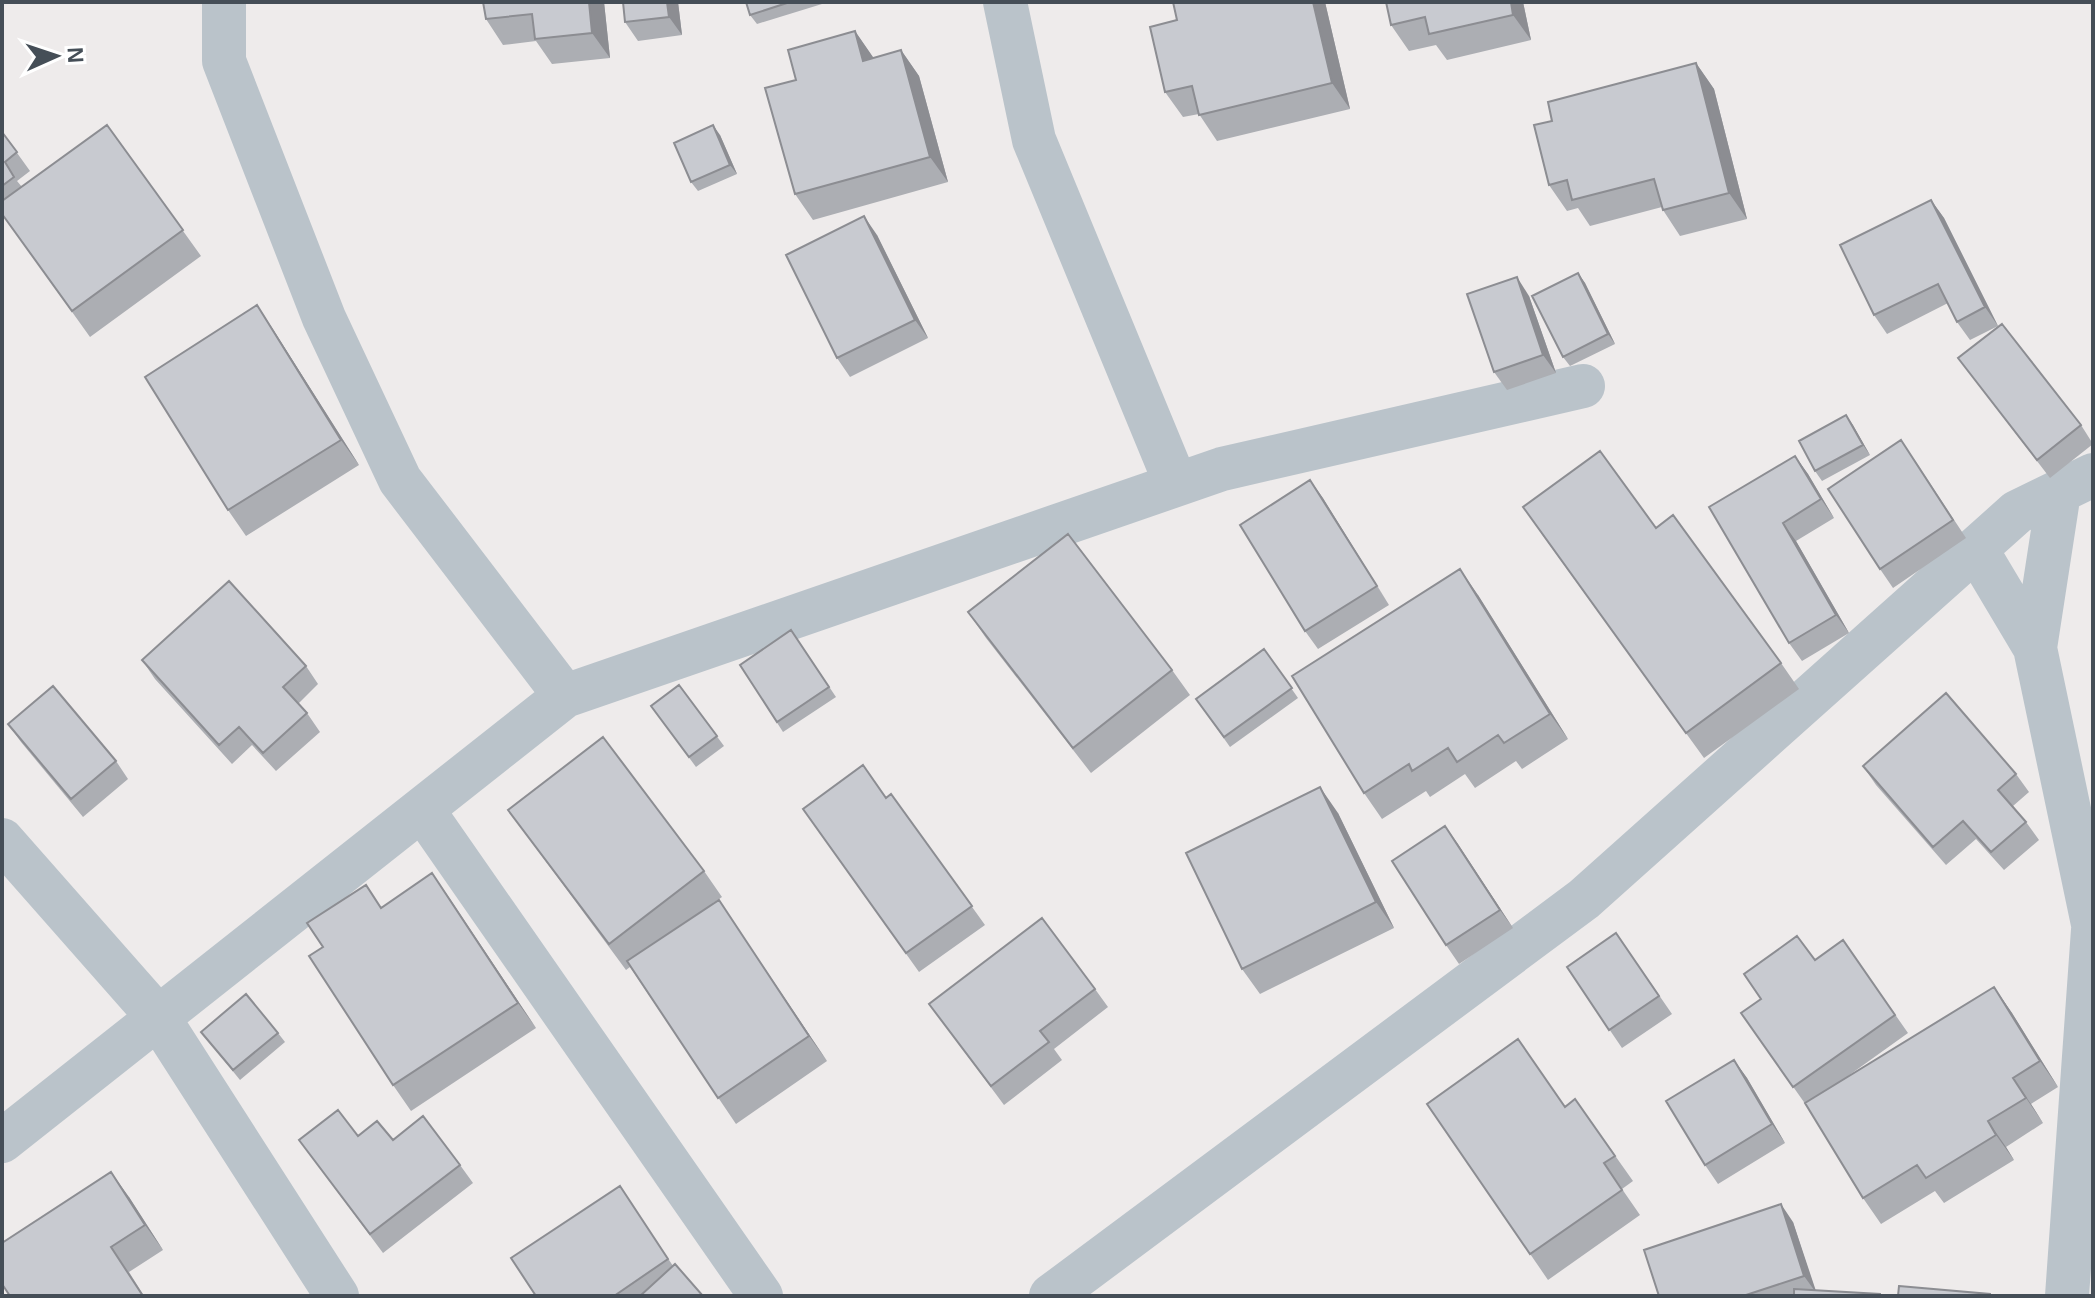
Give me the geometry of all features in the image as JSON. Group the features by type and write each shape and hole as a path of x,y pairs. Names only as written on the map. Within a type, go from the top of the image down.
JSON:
{"street":[{"path":"224,2 224,61 324,318 400,480 565,696"},
{"path":"1005,2 1034,140 1176,484"},
{"path":"2,1141 565,696 1222,469 1583,386"},
{"path":"1051,1296 1584,899 2017,512 2076,484"},
{"path":"2035,648 2076,484"},
{"path":"1976,549 2035,648 2093,924"},
{"path":"422,809 761,1296"},
{"path":"2,840 158,1017 337,1296"},
{"path":"2067,1296 2093,930"}],"building":[{"path":"483,2 589,2 592,33 535,39 532,14 486,19"},
{"path":"623,2 667,2 669,17 625,22"},
{"path":"746,2 790,2 750,15"},
{"path":"1173,2 1313,2 1332,83 1199,115 1192,86 1165,92 1150,27 1177,20"},
{"path":"1386,2 1511,2 1513,15 1429,34 1425,17 1391,25"},
{"path":"855,31 863,61 901,50 930,157 795,194 765,88 796,80 788,50"},
{"path":"1696,63 1729,193 1663,210 1654,179 1572,200 1567,180 1549,185 1534,125 1552,121 1548,102"},
{"path":"107,125 183,230 72,311 2,214 2,201"},
{"path":"713,125 730,165 691,182 674,143"},
{"path":"2,132 17,152 5,162 14,177 2,186"},
{"path":"1931,200 1985,307 1957,322 1938,284 1874,315 1840,245"},
{"path":"864,216 915,320 837,358 786,255"},
{"path":"1578,273 1608,334 1563,357 1532,296"},
{"path":"1517,277 1543,355 1494,372 1467,294"},
{"path":"257,305 341,440 228,510 145,377"},
{"path":"2002,324 2081,425 2037,460 1958,358"},
{"path":"1846,415 1863,445 1815,471 1799,441"},
{"path":"1901,440 1953,520 1880,569 1828,489"},
{"path":"1600,451 1656,528 1673,515 1781,663 1686,733 1523,507"},
{"path":"1795,456 1821,499 1783,523 1836,615 1789,643 1709,507"},
{"path":"1310,480 1377,586 1305,631 1240,525"},
{"path":"1068,534 1172,670 1073,748 968,612"},
{"path":"1460,569 1550,714 1504,743 1498,735 1457,762 1448,748 1412,771 1409,764 1364,793 1292,676"},
{"path":"229,581 306,666 283,687 307,713 263,753 239,727 219,745 142,660"},
{"path":"791,630 829,687 777,722 740,665"},
{"path":"1264,649 1292,688 1224,737 1196,699"},
{"path":"679,685 717,736 689,757 651,706"},
{"path":"53,686 116,761 71,799 8,724"},
{"path":"1946,693 2016,774 1998,790 2026,822 1991,852 1963,821 1933,847 1863,766"},
{"path":"603,737 704,871 609,944 508,810"},
{"path":"863,765 886,798 891,794 972,906 906,953 803,809"},
{"path":"1320,787 1376,902 1242,969 1186,853"},
{"path":"1445,826 1500,910 1446,945 1392,861"},
{"path":"432,873 518,1003 393,1085 309,956 323,947 307,923 366,885 381,908"},
{"path":"719,900 809,1036 718,1098 627,961"},
{"path":"1042,918 1095,989 1040,1031 1049,1042 991,1086 929,1004"},
{"path":"1616,933 1659,996 1609,1030 1567,967"},
{"path":"1797,936 1815,960 1843,940 1895,1015 1793,1087 1741,1013 1761,999 1744,974"},
{"path":"1994,987 2040,1061 2013,1078 2026,1098 1988,1121 1996,1135 1926,1178 1917,1165 1863,1198 1805,1103"},
{"path":"246,994 278,1033 233,1070 201,1032"},
{"path":"1518,1039 1565,1107 1575,1099 1615,1156 1604,1163 1622,1190 1530,1254 1427,1104"},
{"path":"1734,1060 1772,1124 1705,1165 1666,1101"},
{"path":"338,1110 358,1136 377,1121 393,1140 423,1116 460,1165 370,1234 299,1140"},
{"path":"111,1172 145,1225 111,1247 143,1296 10,1296 2,1284 2,1243"},
{"path":"620,1186 668,1259 614,1296 536,1296 511,1258"},
{"path":"1781,1204 1804,1276 1743,1296 1659,1296 1644,1250"},
{"path":"675,1264 703,1296 640,1296"},
{"path":"1899,1286 1990,1294 1990,1296 1898,1296"},
{"path":"1794,1289 1880,1294 1880,1296 1794,1296"}]}
